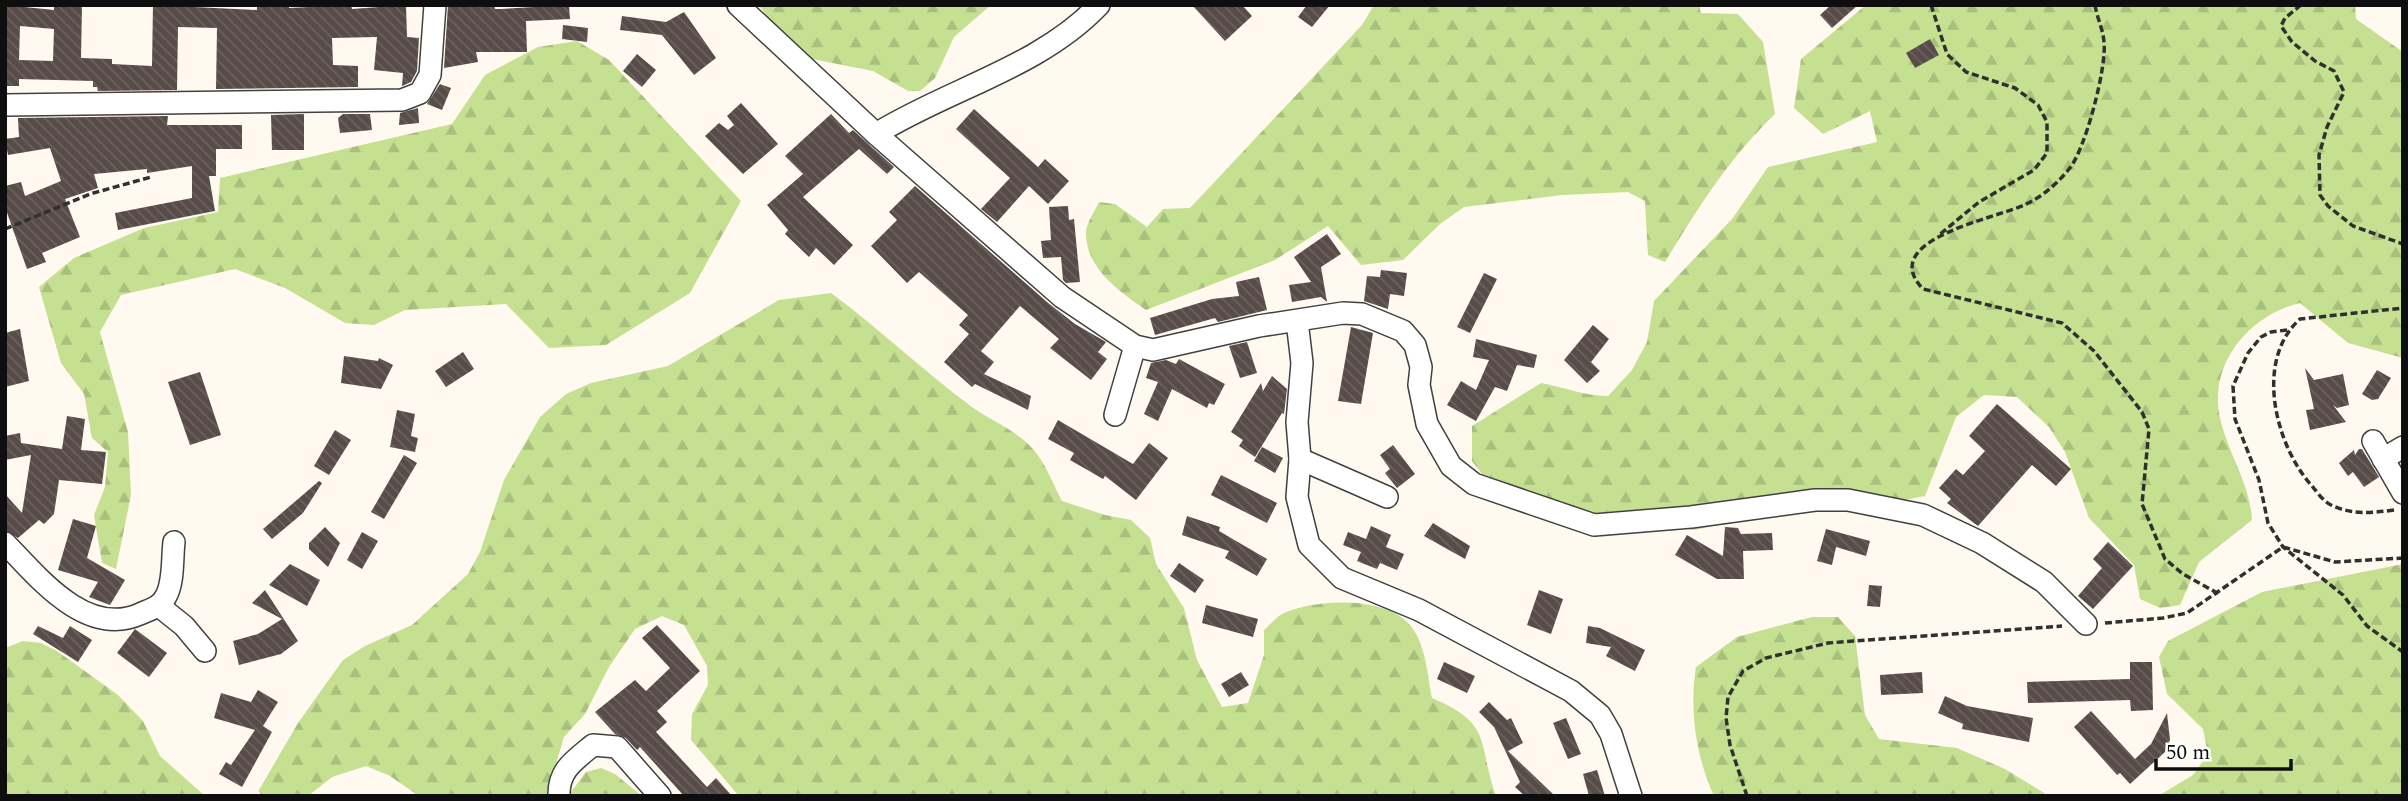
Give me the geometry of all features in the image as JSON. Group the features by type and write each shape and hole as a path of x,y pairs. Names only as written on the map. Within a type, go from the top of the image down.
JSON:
{"street":[{"path":"5,105 402,100 420,93 430,75 435,5"},
{"path":"737,5 876,134 1062,298 1135,346 1153,350 1259,326 1343,313 1362,314 1404,331 1415,345 1422,367 1419,385 1427,424 1451,466 1474,484 1511,499 1594,525 1642,523 1815,500 1848,500 1923,515 1982,542 2043,582 2086,624"},
{"path":"876,134 1019,63 1084,21 1099,5"},
{"path":"1297,321 1302,363 1297,422 1300,459 1297,497 1309,545 1342,578 1419,610 1571,691 1600,715 1611,734 1631,796"},
{"path":"1115,415 1135,346"},
{"path":"2403,447 2378,450 2403,494"},
{"path":"1300,459 1387,497"},
{"path":"5,543 76,610 101,618 135,616 159,606 168,594 174,542"},
{"path":"159,606 184,626 205,651"},
{"path":"559,796 558,782 566,766 593,745 618,747 660,796"}],"path":[{"path":"1931,5 1947,54 1966,72 2015,88 2038,105 2046,122 2046,153 2034,170 1979,202 1917,250 1910,265 1912,277 1923,289 2062,323 2094,351 2142,412 2149,429 2142,504 2165,559 2183,574 2219,594"},
{"path":"1934,238 2025,205 2052,188 2072,166 2090,121 2102,72 2104,42 2095,5"},
{"path":"2301,5 2285,18 2281,26 2292,42 2315,61 2334,71 2344,92 2327,127 2319,155 2320,195 2328,206 2353,226 2403,244"},
{"path":"5,229 81,197 151,177"},
{"path":"2403,308 2322,314 2300,319 2287,330 2278,359 2274,387 2279,433 2300,473 2329,504 2360,514 2403,509"},
{"path":"2287,330 2271,331 2254,345 2233,386 2235,419 2259,480 2268,523 2283,547 2343,595 2367,626 2403,652"},
{"path":"1747,796 1730,745 1726,718 1728,697 1744,671 1766,659 1828,643 2163,618 2187,613 2219,594 2283,547"},
{"path":"2283,547 2335,562 2403,558"}],"green space":[{"path":"759,5 991,5 954,37 935,78 920,91 908,91 873,71 812,59 775,27"},
{"path":"1374,5 1699,5 1701,13 1738,14 1763,42 1775,114 1729,166 1665,262 1648,255 1645,201 1628,192 1562,195 1464,207 1440,224 1403,260 1361,265 1328,226 1275,260 1146,310 1106,278 1092,258 1086,233 1099,202 1115,204 1147,227 1163,209 1190,208 1362,25"},
{"path":"1866,5 2355,5 2356,19 2403,52 2403,358 2348,343 2300,303 2265,318 2237,344 2220,379 2218,398 2220,418 2243,481 2252,520 2199,562 2180,605 2160,608 2140,599 2134,565 2089,518 2065,452 2049,427 2017,397 1984,395 1956,417 1925,496 1899,501 1853,497 1694,530 1599,516 1482,474 1472,461 1472,426 1541,383 1608,396 1632,370 1647,342 1654,301 1732,219 1768,167 1877,142 1870,111 1823,134 1794,108 1801,59"},
{"path":"577,41 609,60 741,201 690,293 606,345 549,348 506,304 405,310 374,325 345,323 285,288 235,269 121,295 100,332 128,432 131,495 116,569 102,563 94,515 105,487 108,452 92,438 84,394 61,363 39,287 74,258 144,228 218,212 220,178 452,124 485,75 538,47"},
{"path":"831,293 972,407 1023,439 1041,459 1062,501 1131,520 1150,538 1156,564 1184,608 1197,660 1222,707 1248,703 1264,655 1264,630 1281,614 1297,608 1330,603 1347,602 1381,608 1396,614 1413,629 1425,658 1432,698 1452,708 1474,726 1484,749 1496,796 739,796 691,740 692,714 708,685 707,666 684,625 662,616 635,629 609,667 585,714 564,737 550,784 551,796 419,796 390,776 366,766 332,777 308,796 261,796 259,790 298,723 343,660 365,646 412,625 468,574 480,552 504,480 540,417 566,394 591,383 668,366 779,300"},
{"path":"2403,564 2403,796 2158,796 2193,775 2208,754 2203,729 2167,694 2159,657 2168,641 2262,592"},
{"path":"1812,617 1838,617 1855,636 1865,715 1879,739 1957,748 2005,769 2049,796 1714,796 1696,733 1693,700 1696,667 1737,637"},
{"path":"23,641 41,643 57,651 118,695 143,721 160,756 205,796 5,796 5,648"},
{"path":"601,768 615,774 642,796 568,796 586,772"}],"building":[{"path":"5,5 54,10 54,5 82,5 81,58 112,59 112,64 152,66 153,5 257,10 257,5 289,5 289,8 351,5 352,9 406,5 407,37 419,38 417,71 411,82 402,86 403,73 374,70 377,37 332,38 333,65 358,66 358,87 216,89 217,28 178,27 177,90 98,91 97,87 93,87 93,81 19,79 19,86 5,86","holes":["20,26 54,29 53,61 19,60"]},
{"path":"448,5 494,5 495,9 501,9 569,5 570,19 526,21 527,52 476,52 478,62 444,68"},
{"path":"1192,5 1242,5 1252,16 1225,41"},
{"path":"1307,5 1330,5 1312,27 1298,17"},
{"path":"1831,5 1858,5 1832,28 1820,15"},
{"path":"684,12 716,58 694,75 662,35 620,30 622,16 666,22"},
{"path":"563,25 588,28 587,42 562,39"},
{"path":"1930,39 1939,55 1915,68 1906,53"},
{"path":"637,54 656,70 642,87 623,71"},
{"path":"440,84 451,88 442,110 427,104"},
{"path":"741,103 778,144 743,174 705,136 719,123 728,130 734,125 727,116"},
{"path":"418,108 419,123 399,125 400,113"},
{"path":"974,109 1038,167 1045,159 1069,181 1048,204 1029,186 997,222 981,209 1010,178 956,129"},
{"path":"304,114 304,150 272,150 271,115"},
{"path":"343,114 370,114 372,130 340,133 338,118"},
{"path":"831,114 849,133 853,130 894,167 887,174 859,149 803,197 853,245 834,265 816,248 809,257 785,234 788,230 767,205 803,174 785,156"},
{"path":"168,116 167,125 242,125 242,149 216,149 216,176 209,176 215,211 118,230 115,213 192,198 192,166 147,173 147,169 94,174 98,188 65,199 80,237 42,253 46,262 27,269 5,207 5,186 21,182 25,196 61,181 50,148 8,155 5,139 19,137 18,118"},
{"path":"915,186 1047,302 1075,324 1106,342 1098,352 1107,359 1091,380 1050,348 1059,339 1020,306 981,351 994,362 984,374 1031,396 1028,410 975,384 972,387 944,362 969,334 959,325 968,315 919,272 907,283 871,246 897,220 889,212"},
{"path":"1068,206 1069,220 1074,219 1080,282 1066,283 1063,280 1061,257 1043,258 1041,241 1051,240 1049,207"},
{"path":"1327,234 1341,254 1321,267 1327,302 1321,297 1292,302 1289,285 1311,282 1294,257"},
{"path":"1381,270 1407,273 1404,296 1390,294 1388,309 1364,301 1367,276 1380,277"},
{"path":"1484,273 1497,279 1470,333 1457,327"},
{"path":"1259,277 1267,310 1218,322 1215,318 1155,335 1150,318 1212,299 1239,296 1236,282"},
{"path":"1593,325 1609,339 1591,362 1600,371 1587,383 1564,360"},
{"path":"1351,327 1373,333 1361,404 1338,401"},
{"path":"20,329 29,381 5,387 5,333"},
{"path":"1476,339 1537,355 1534,368 1517,365 1507,391 1495,387 1476,421 1447,405 1461,381 1476,390 1489,360 1473,357"},
{"path":"1247,342 1257,373 1240,378 1229,346"},
{"path":"463,352 474,369 446,387 435,371"},
{"path":"344,356 378,361 379,358 393,365 381,389 341,383"},
{"path":"1179,359 1225,384 1214,405 1209,403 1207,408 1172,389 1158,421 1144,414 1158,382 1146,378 1151,363 1166,360 1176,364"},
{"path":"2305,368 2314,380 2343,374 2349,405 2337,408 2333,405 2346,422 2310,430 2306,410 2314,409"},
{"path":"2377,370 2391,378 2378,399 2372,400 2362,394"},
{"path":"200,372 221,435 190,445 168,382"},
{"path":"1272,376 1287,389 1284,414 1282,413 1255,457 1239,446 1243,440 1231,432 1261,383 1263,391"},
{"path":"1997,404 2071,469 2056,486 2032,465 1978,526 1947,503 1951,499 1939,488 1956,469 1963,475 1985,451 1969,436"},
{"path":"397,410 415,414 411,436 418,438 415,452 390,447"},
{"path":"67,416 85,419 81,450 106,452 102,484 59,480 54,514 44,524 39,520 18,538 5,530 5,494 22,513 31,455 5,460 5,436 20,433 21,443 62,449"},
{"path":"1058,420 1133,464 1149,443 1168,458 1136,500 1105,476 1103,479 1070,460 1074,453 1048,439"},
{"path":"335,430 351,440 329,475 314,466"},
{"path":"1393,445 1415,474 1397,488 1385,473 1390,469 1380,455"},
{"path":"1262,447 1283,458 1275,473 1254,461"},
{"path":"2362,449 2379,477 2364,487 2353,472 2348,476 2339,463 2354,450 2355,455"},
{"path":"404,455 417,463 384,519 371,512"},
{"path":"1221,475 1277,503 1267,523 1211,495"},
{"path":"319,481 322,483 303,513 272,539 263,529"},
{"path":"1187,516 1220,527 1219,531 1267,559 1257,576 1225,558 1229,551 1182,535"},
{"path":"73,519 96,526 87,558 125,580 110,605 89,597 98,582 58,570"},
{"path":"1433,523 1470,546 1465,559 1424,536"},
{"path":"1371,526 1391,535 1386,547 1404,554 1397,570 1380,563 1377,569 1357,561 1361,552 1343,545 1348,532 1366,539"},
{"path":"325,527 340,543 328,567 309,549 309,543"},
{"path":"1725,527 1738,528 1741,534 1772,533 1773,550 1743,551 1744,579 1717,579 1675,555 1687,535 1723,556"},
{"path":"1826,529 1870,541 1866,556 1836,547 1832,565 1817,561"},
{"path":"362,532 378,541 362,569 347,560"},
{"path":"2108,542 2133,566 2093,609 2078,596 2102,568 2093,559"},
{"path":"1179,563 1204,580 1195,593 1170,576"},
{"path":"290,564 320,580 307,606 269,585"},
{"path":"1869,585 1882,586 1880,607 1867,606"},
{"path":"265,590 298,641 281,654 239,665 233,641 258,634 282,619 252,603"},
{"path":"1539,590 1563,599 1551,634 1527,625"},
{"path":"1206,605 1258,619 1253,637 1202,623"},
{"path":"657,625 700,671 657,711 667,722 656,732 707,787 716,778 732,796 684,796 640,747 637,750 626,738 615,734 595,712 635,680 646,691 670,668 642,638"},
{"path":"38,626 63,638 70,626 92,640 78,662 33,634"},
{"path":"1588,626 1600,628 1645,650 1635,671 1606,656 1611,647 1586,643"},
{"path":"135,629 167,653 149,677 117,653"},
{"path":"1444,662 1475,676 1467,693 1437,679"},
{"path":"2130,662 2152,662 2153,710 2131,711 2130,700 2028,703 2027,682 2130,679"},
{"path":"1241,672 1249,685 1229,697 1221,684"},
{"path":"1922,672 1923,693 1881,695 1880,675"},
{"path":"258,690 278,702 263,726 272,732 242,787 219,774 226,762 231,765 255,730 214,718 221,693 251,702"},
{"path":"1945,696 1967,706 2033,718 2029,742 1962,729 1963,724 1938,713"},
{"path":"1489,702 1507,720 1511,718 1523,743 1508,751 1555,796 1525,796 1515,787 1520,782 1494,727 1479,712"},
{"path":"2091,711 2135,759 2151,744 2167,713 2170,740 2165,752 2130,784 2120,773 2117,775 2074,727"},
{"path":"1566,718 1581,754 1568,759 1553,723"},
{"path":"1597,770 1605,796 1589,796 1583,774"}]}
